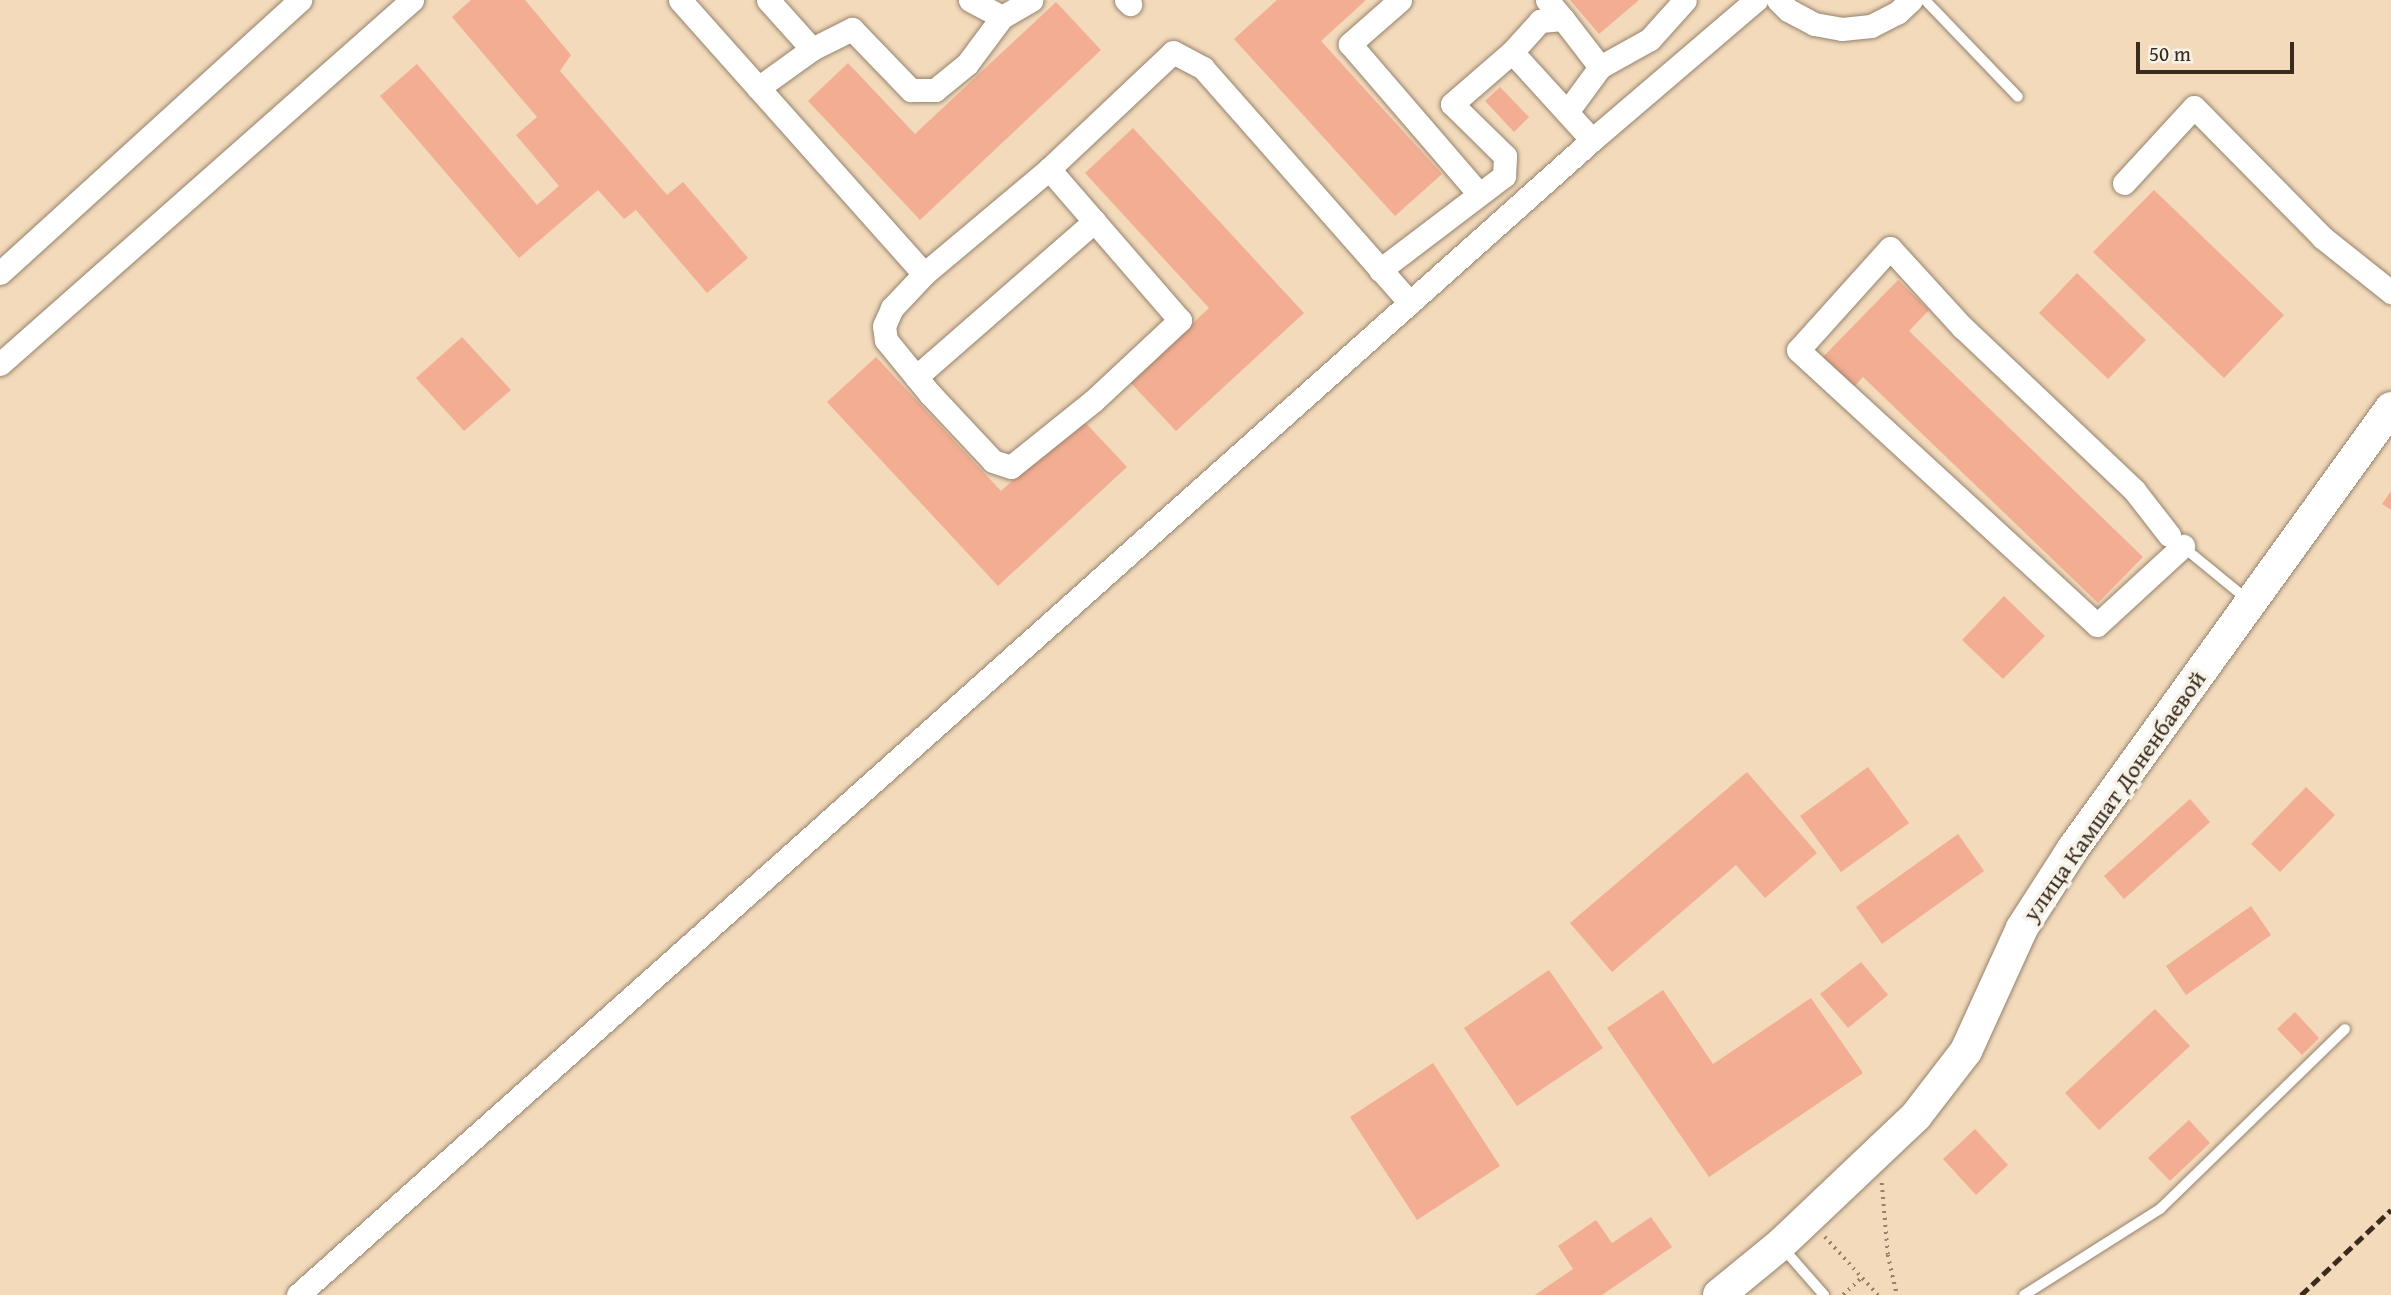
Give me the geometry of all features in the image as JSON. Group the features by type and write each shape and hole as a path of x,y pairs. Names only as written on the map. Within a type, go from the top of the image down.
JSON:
{"street":[{"path":"0,273 300,0"},
{"path":"0,364 412,0"},
{"path":"680,0 924,274"},
{"path":"768,0 812,49"},
{"path":"971,0 1002,17"},
{"path":"758,88 812,49 852,29 911,90 935,90 967,64 1002,17 1032,0"},
{"path":"1400,0 1350,44 1479,194"},
{"path":"1547,0 1600,66"},
{"path":"1567,112 1600,66 1650,39 1685,0"},
{"path":"298,1295 1592,140 1756,0"},
{"path":"1778,0 1788,10 1814,24 1842,29 1871,26 1897,13 1911,0"},
{"path":"1425,131 1512,52 1540,21 1563,19"},
{"path":"1049,169 1180,320 1093,401 1011,467 993,461 886,340 884,326 892,308 924,274 1049,169 1173,52 1203,68 1410,303"},
{"path":"1512,52 1592,140"},
{"path":"1380,270 1504,176 1505,156 1452,104"},
{"path":"2124,183 2194,107 2323,238 2391,292"},
{"path":"916,377 1096,221"},
{"path":"1890,248 1963,328 2134,490 2176,540 2098,625 1798,350 1890,248"},
{"name":"улица Камшат Доненбаевой","path":"1718,1295 1780,1245 1916,1116 1966,1051 2022,928 2072,850 2391,408"}],"lane":[{"path":"1925,0 2018,97"},
{"path":"2176,540 2250,602"},
{"path":"2024,1295 2161,1209 2345,1029"},
{"path":"1780,1245 1824,1295"}],"path":[{"path":"1882,1174 1888,1255 1897,1295"},
{"path":"1843,1295 1861,1278"}],"building":[{"path":"471,0 525,0 571,55 560,71 667,195 683,182 748,258 707,293 636,210 624,219 598,190 519,258 380,96 417,64 537,205 559,186 516,135 537,117 452,17"},
{"path":"1277,0 1366,0 1321,41 1442,174 1395,216 1234,39"},
{"path":"1570,0 1639,0 1599,34"},
{"path":"1056,2 1101,50 920,220 808,101 848,63 915,134"},
{"path":"1500,87 1529,117 1514,132 1485,101"},
{"path":"1133,128 1304,313 1176,431 1130,382 1209,308 1085,173"},
{"path":"2154,190 2284,315 2224,378 2093,252"},
{"path":"2077,273 2146,340 2108,379 2039,313"},
{"path":"1898,280 1929,310 1909,331 2143,557 2098,603 1863,377 1853,388 1822,358"},
{"path":"462,337 511,390 464,431 416,378"},
{"path":"876,357 1001,491 1081,418 1127,467 998,586 827,402"},
{"path":"2391,491 2391,510 2382,504"},
{"path":"2004,596 2045,636 2003,679 1962,640"},
{"path":"1868,767 1909,823 1841,872 1800,816"},
{"path":"1747,772 1817,853 1765,898 1736,865 1612,972 1570,923"},
{"path":"2306,787 2335,815 2280,872 2251,844"},
{"path":"2190,799 2210,822 2124,899 2104,876"},
{"path":"1958,834 1984,871 1882,944 1856,907"},
{"path":"2251,906 2271,935 2186,995 2166,966"},
{"path":"1861,962 1888,995 1848,1028 1820,994"},
{"path":"1549,970 1603,1048 1517,1106 1464,1028"},
{"path":"1663,990 1713,1064 1811,998 1863,1073 1709,1177 1607,1028"},
{"path":"2155,1009 2190,1046 2099,1130 2065,1093"},
{"path":"2295,1012 2319,1038 2302,1055 2277,1029"},
{"path":"1433,1063 1500,1166 1417,1220 1350,1117"},
{"path":"2189,1120 2210,1143 2170,1181 2148,1158"},
{"path":"1975,1129 2008,1165 1976,1195 1943,1159"},
{"path":"1651,1217 1672,1247 1602,1295 1535,1295 1573,1269 1558,1246 1596,1220 1612,1243"}],"railway":[{"path":"2301,1295 2391,1210"}]}
